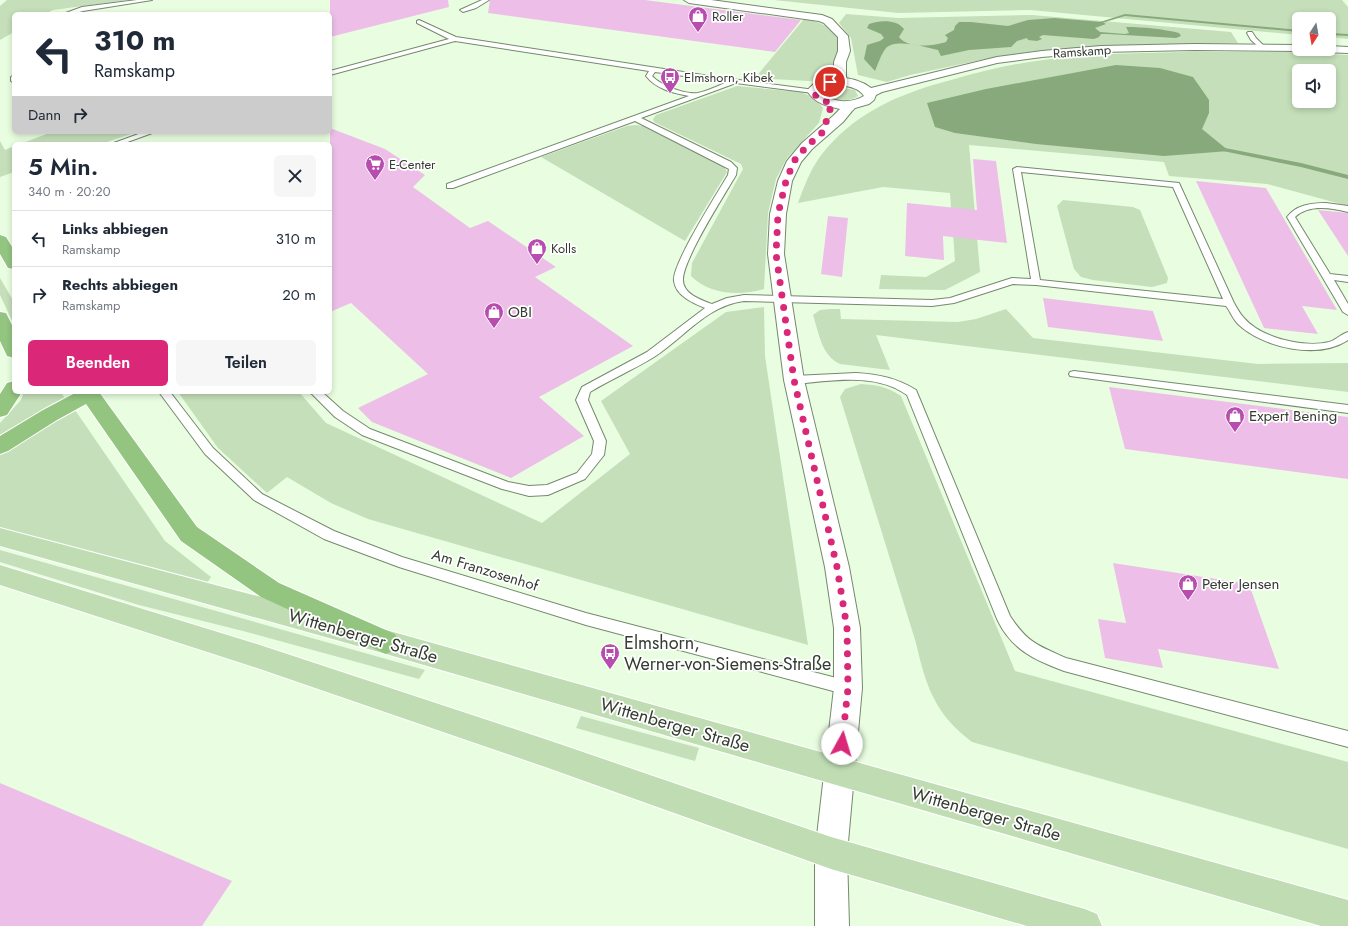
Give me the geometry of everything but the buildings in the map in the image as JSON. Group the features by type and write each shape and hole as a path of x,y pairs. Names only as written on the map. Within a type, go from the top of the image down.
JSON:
{"highway":[{"path":"0,240 12,261"},
{"path":"0,317 12,347"},
{"path":"0,410 12,391"},
{"path":"0,446 86,394"},
{"path":"89,394 189,534 270,590 386,642"}],"main road":[{"name":"Wittenberger Straße","path":"0,537 386,642 1348,918"},
{"path":"0,575 257,656 548,754 831,853 1085,926"}],"street":[{"path":"689,0 814,17 828,21 843,36 844,51 840,62 840,82"},
{"name":"Ramskamp","path":"817,88 816,96 822,100 832,103 852,104 867,100 870,93 878,89 997,60 1042,54 1101,49 1194,47 1292,48"},
{"path":"1336,50 1348,50"},
{"path":"817,88 840,82 860,85 870,93"},
{"path":"823,132 832,103"},
{"name":"Ramskamp","path":"832,926 831,853 848,688 847,628 839,582 794,380 776,246 778,214 786,181 794,161 807,146 838,119 852,104"}],"lane":[{"path":"72,12 82,9 149,0"},
{"path":"463,10 474,7 486,0"},
{"path":"419,22 455,39 736,81 817,88"},
{"path":"1250,33 1253,39 1262,47"},
{"path":"332,73 455,39"},
{"path":"653,69 649,76 652,80 675,92 696,95"},
{"path":"450,186 736,81 817,88"},
{"path":"635,118 728,164 733,168 732,175 689,251 678,275 678,281 686,296 712,307"},
{"path":"121,142 145,134"},
{"path":"1036,282 1017,170 1176,185 1229,303 1241,321 1259,334 1283,343 1310,347 1332,344 1348,335"},
{"path":"1348,209 1322,206 1308,207 1294,212 1291,217 1348,312"},
{"path":"1327,277 1348,279"},
{"path":"317,394 335,412 366,432 506,486 529,491 548,490 581,476 598,455 600,441 582,400 586,390 652,354 712,307 725,300 734,298 939,302 951,301 1012,281 1036,282 1229,303"},
{"path":"1074,374 1348,409"},
{"path":"794,380 859,377 893,382 906,388 912,393 1004,619 1019,640 1029,647 1042,655 1064,664 1348,739"},
{"name":"Am Franzosenhof","path":"166,394 209,451 258,497 329,535 399,562 586,619 848,688"}],"shaded area":[{"path":"7,0 128,0 53,10 50,12 12,12 12,33 0,40 0,6"},
{"path":"774,0 1342,0 1348,7 1348,39 1336,38 1336,12 1292,12 1292,34 1030,10 898,13"},
{"path":"846,14 898,18 1032,15 1231,32 1238,43 1099,46 1036,51 990,58 910,75 887,82 858,75 851,38 839,23"},
{"path":"1054,18 1102,22 1106,24 1095,28 1100,32 1125,34 1129,33 1126,27 1140,27 1179,33 1181,36 1176,38 1101,34 1099,37 1094,39 1043,35 1039,37 1042,39 1037,41 1028,40 1027,38 1017,41 1011,47 969,50 941,56 938,50 917,45 934,45 946,42 948,38 945,35 954,30 955,26 959,22 1008,26 1028,20"},
{"path":"804,19 824,25 834,32 837,38 839,44 838,52 827,79 809,81 755,78"},
{"path":"883,21 897,23 904,29 899,37 903,41 912,44 903,43 890,45 881,56 875,71 864,59 867,45 880,41 884,38 881,34 867,28 869,24"},
{"path":"1173,52 1292,52 1292,56 1348,55 1348,206 1267,184 1169,176 1164,162 969,145 980,272 945,290 879,289 881,275 926,277 955,261 950,193 883,187 798,203 813,168 821,155 839,135 868,113 899,97 933,85 996,68 1043,60 1117,54"},
{"path":"1116,65 1160,68 1193,77 1209,100 1209,113 1202,129 1229,151 1164,156 1036,144 955,133 935,127 927,103 986,89"},
{"path":"737,86 798,91 813,98 823,108 819,123 787,158 776,179 768,213 764,289 745,293 716,290 707,287 691,276 692,263 743,169 741,164 654,122 653,119 656,115"},
{"path":"843,88 855,90 858,96 843,100 828,94 831,89"},
{"path":"627,126 643,126 724,167 727,172 685,241 541,157"},
{"path":"47,134 131,134 107,142 25,142"},
{"path":"0,141 5,150 12,147 12,173 0,177"},
{"path":"1063,200 1133,207 1140,210 1168,278 1167,283 1152,287 1093,280 1081,277 1074,269 1057,206"},
{"path":"0,278 12,299 12,321 0,295"},
{"path":"764,307 765,356 808,645 368,519 331,503 287,477 267,493 218,448 179,394 301,394 326,423 542,523 630,454 601,401 726,312"},
{"path":"840,309 841,319 958,322 976,319 1006,309 1033,338 1258,364 1348,363 1348,392 876,335 890,370 840,364 829,355 825,349 819,336 813,315 820,310"},
{"path":"861,384 892,390 901,396 1015,671 1348,762 1348,849 972,742 957,730 936,703 928,684 840,397 845,389"},
{"path":"23,394 62,394 65,399 18,425 0,438 0,423 21,400"},
{"path":"75,410 165,541 211,577 207,583 0,529 0,454 32,431"},
{"path":"0,550 425,670 419,679 243,631 139,605 0,562"},
{"path":"581,716 699,748 695,761 576,728"}],"waterway":[{"path":"1102,22 1125,15 1292,30"},
{"path":"1336,34 1348,35"},
{"path":"1220,149 1301,165 1348,177"}],"place":[{"name":"Roller","path":"698,33"},
{"name":"Elmshorn, Kibek","path":"670,94"},
{"name":"E-Center","path":"375,181"},
{"name":"Kolls","path":"537,265"},
{"name":"OBI","path":"494,329"},
{"name":"Expert Bening","path":"1235,433"},
{"name":"Peter Jensen","path":"1188,601"},
{"name":"Elmshorn, Werner-von-Siemens-Straße","path":"610,670"}],"route":[{"path":"830,82 815,87 813,91 816,96 822,100 832,103 823,132 807,146 794,161 786,181 778,214 776,254 794,380 837,567 847,628 848,688 842,744"}]}
